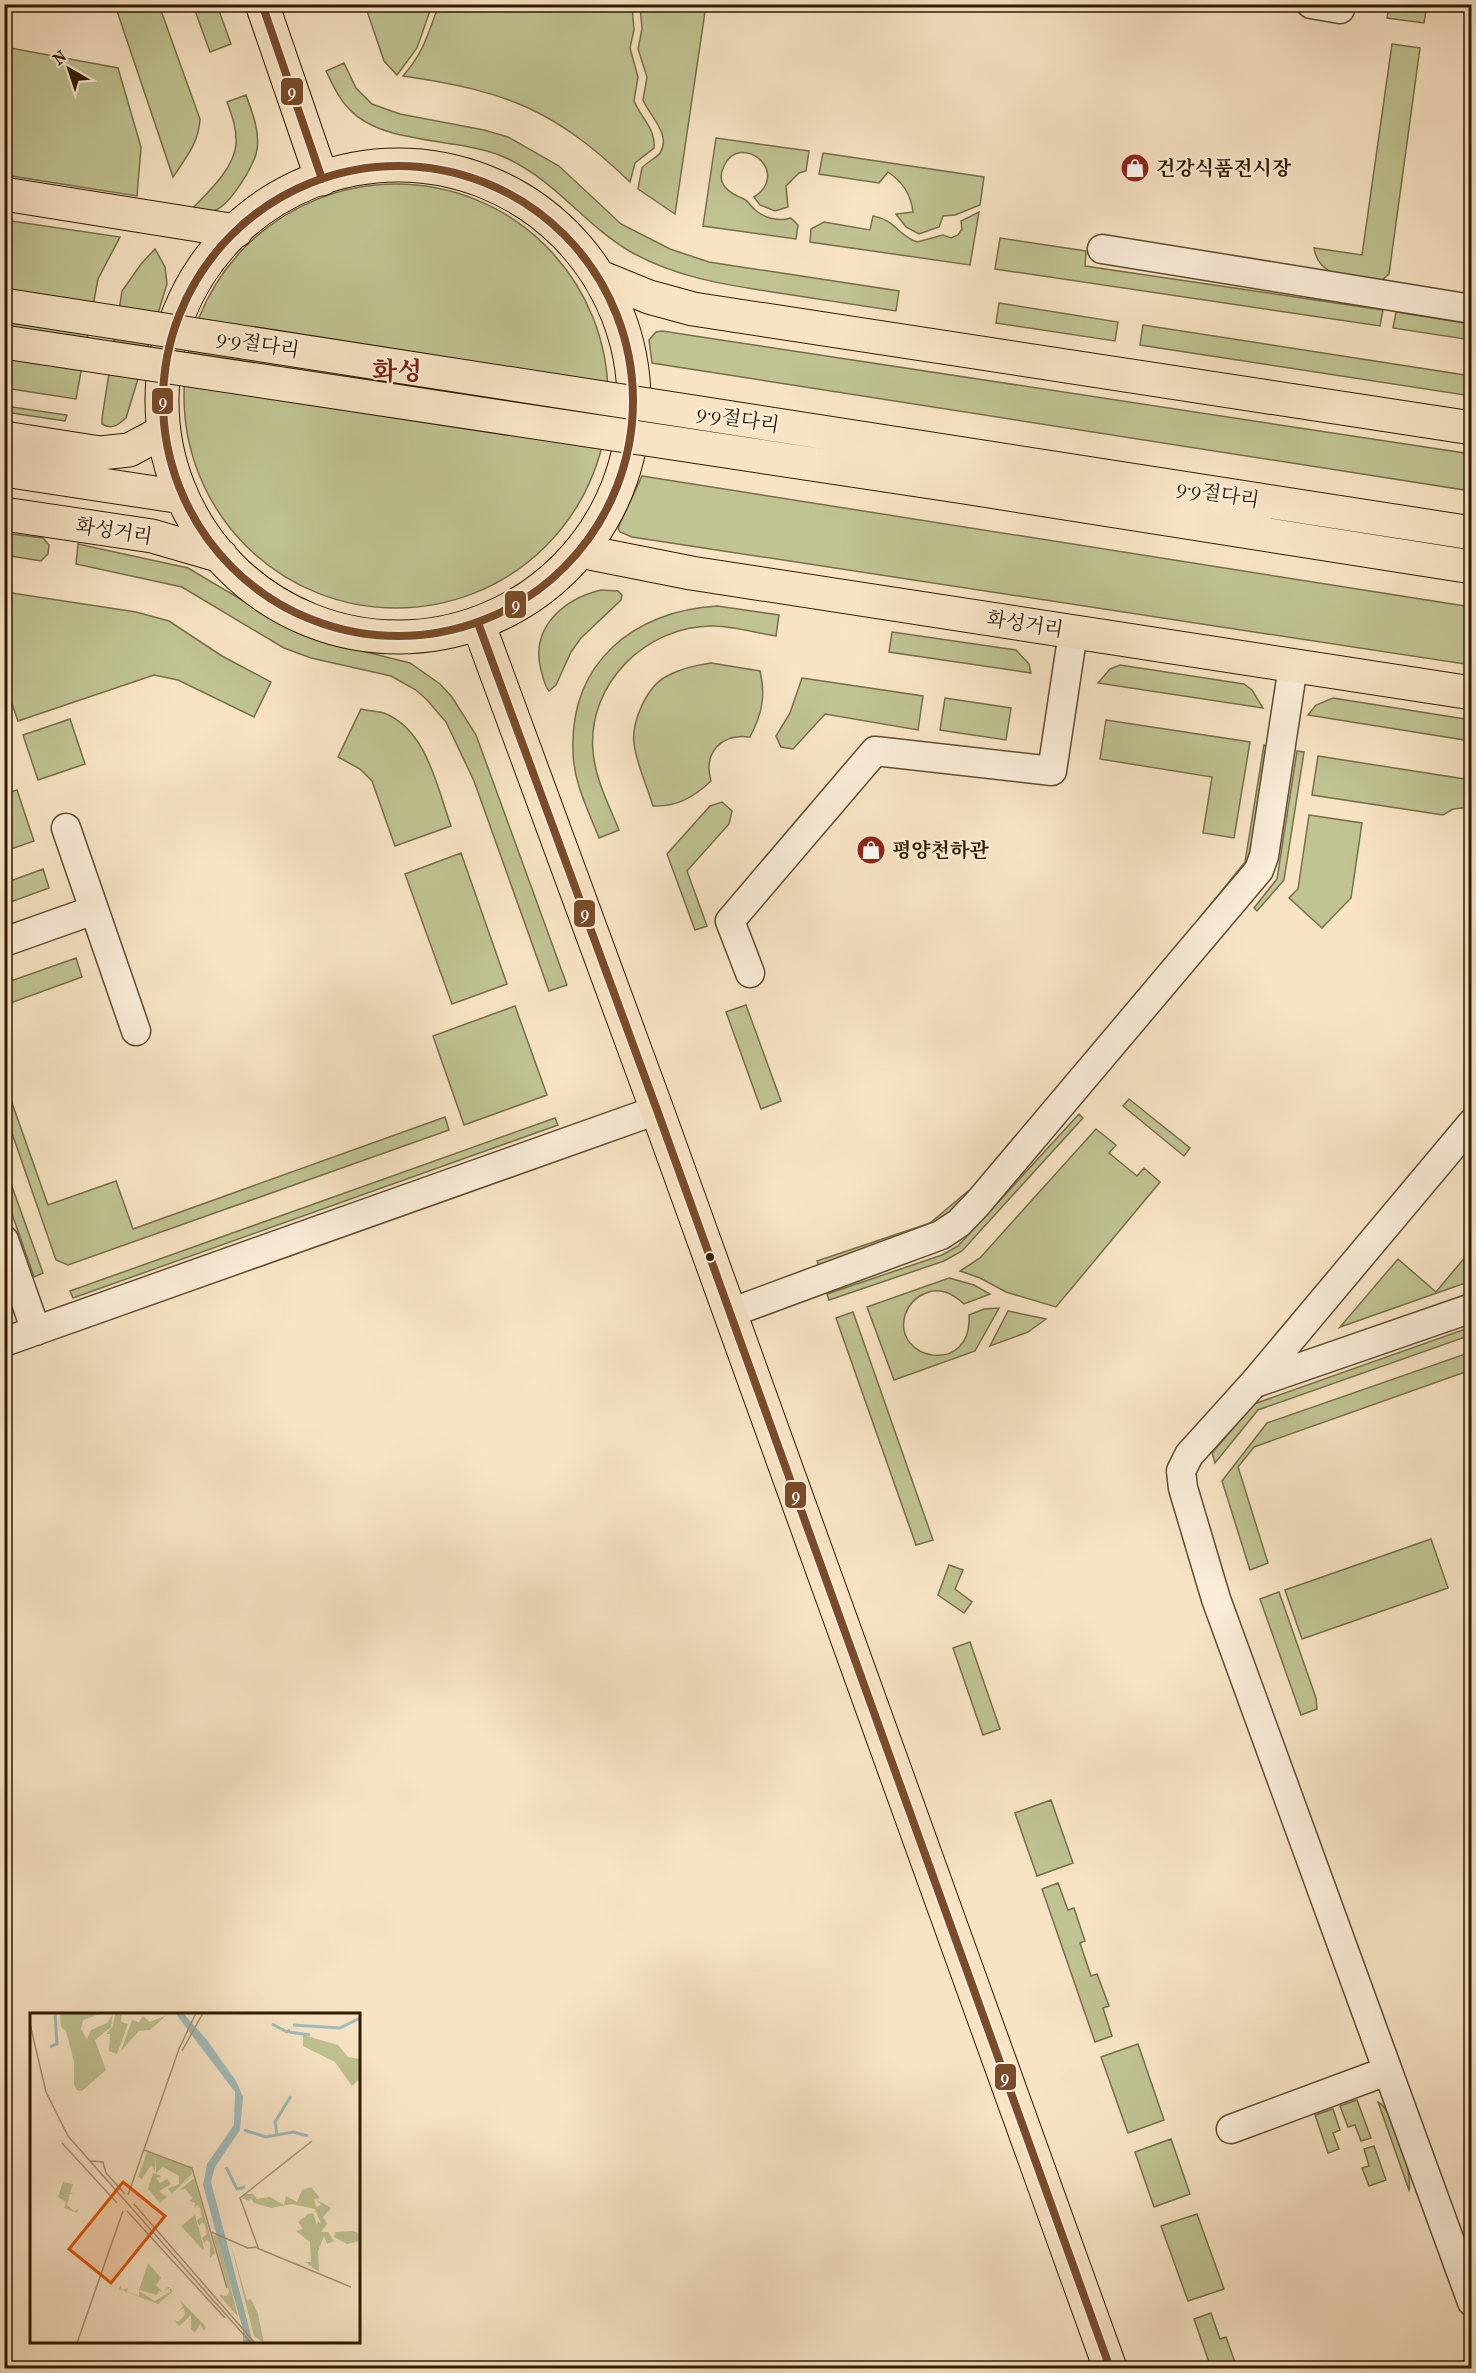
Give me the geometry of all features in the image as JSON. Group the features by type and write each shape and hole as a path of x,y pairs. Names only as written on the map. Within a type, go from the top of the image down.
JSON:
{"main road":[{"path":"262,4 322,179"},
{"path":"412,164 491,183 557,225 600,277 622,325 632,362 634,404 630,443 620,482 603,517 580,551 520,604 478,623 445,633 405,638 326,629 261,594 221,556 199,530 172,471 163,432 166,362 176,325 190,291 211,257 236,231 267,207 322,179 361,170 412,164"},
{"path":"4,194 236,231"},
{"path":"600,277 649,297 693,309 1472,428"},
{"name":"9·9절다리","path":"4,305 1472,533"},
{"name":"9·9절다리","path":"4,342 976,489 1472,567"},
{"path":"4,438 100,453 129,450 163,432"},
{"path":"16,471 182,496"},
{"name":"화성거리","path":"4,514 152,536 221,556"},
{"name":"화성거리","path":"580,551 691,573 1472,693"},
{"path":"478,623 657,1110 1110,2368"}],"street":[{"path":"1311,4 1340,9"},
{"path":"1102,249 1472,309"},
{"path":"750,973 730,921 875,751 1052,771 1073,632"},
{"path":"730,1313 941,1235 959,1223 978,1203 1259,870 1264,856 1293,666"},
{"path":"66,828 136,1031"},
{"path":"4,942 94,910"},
{"path":"4,1342 657,1110"},
{"path":"1472,1123 1254,1383 1189,1455 1181,1471 1182,1488 1216,1599 1472,2302"},
{"path":"4,1240 36,1331"},
{"path":"1254,1383 1472,1308"},
{"path":"1231,2129 1387,2071"}],"green space":[{"path":"439,4 632,5 634,30 630,48 638,77 634,101 653,135 654,148 635,163 630,182 577,137 527,107 471,89 403,76 421,51"},
{"path":"115,5 159,5 200,119 194,142 173,177"},
{"path":"193,5 217,5 231,44 210,52"},
{"path":"365,5 432,5 417,48 397,75 384,61"},
{"path":"640,5 706,5 675,214 638,189 642,168 660,153 663,146 658,125 643,100 647,77 638,49 642,29"},
{"path":"1389,5 1427,5 1424,23 1387,18"},
{"path":"1392,44 1420,48 1389,274 1381,281 1349,277 1330,271 1317,258 1314,248 1362,255"},
{"path":"5,47 118,68 141,147 137,196 5,175"},
{"path":"344,63 356,88 372,104 400,114 484,130 508,137 559,166 621,224 670,249 709,262 899,291 896,311 721,283 684,274 648,261 614,241 555,190 504,157 466,146 423,140 382,130 365,122 350,110 336,92 326,71"},
{"path":"246,95 255,122 257,150 255,157 235,192 222,206 209,213 188,213 218,182 230,163 236,138 227,102"},
{"path":"716,138 809,151 806,171 799,173 786,186 788,207 775,211 760,205 754,197 764,187 768,177 765,167 751,154 741,153 731,156 724,166 721,178 729,191 745,200 766,217 791,218 798,225 796,239 703,226"},
{"path":"823,153 984,177 980,205 955,215 943,216 939,227 919,234 906,227 896,214 913,212 908,194 893,176 888,172 879,183 819,174"},
{"path":"396,184 437,188 477,200 514,219 546,246 573,278 592,315 604,355 608,396 604,437 592,477 573,514 546,546 514,573 477,592 437,604 396,608 355,604 315,592 278,573 246,546 219,514 200,477 188,437 184,396 188,355 200,315 219,278 246,246 278,219 315,200 355,188"},
{"path":"979,212 970,265 810,242 811,229 824,222 870,230 873,216 887,221 905,236 917,242 943,235 951,238 958,235 962,229 961,221"},
{"path":"4,220 120,237 98,279 76,399 5,388"},
{"path":"1000,238 1086,251 1085,266 1383,310 1380,326 995,269"},
{"path":"155,249 165,267 167,284 126,418 115,426 109,427 102,424 102,418 122,291"},
{"path":"999,303 1118,322 1115,341 996,323"},
{"path":"1396,312 1471,324 1471,340 1393,328"},
{"path":"1143,325 1471,376 1471,396 1140,345"},
{"path":"662,331 1471,454 1471,491 652,363 649,340 656,332"},
{"path":"4,406 67,415 65,421 5,412"},
{"path":"642,476 1471,607 1471,665 632,537 620,532 618,528"},
{"path":"4,533 43,538 49,545 48,554 41,561 5,555"},
{"path":"78,544 188,568 294,631 318,640 410,663 440,684 452,697 476,735 567,985 549,991 474,781 446,722 416,690 391,676 311,658 284,648 182,587 76,564"},
{"path":"601,590 618,591 622,595 621,600 581,638 571,652 556,685 549,691 543,678 539,655 545,628 553,617 574,600"},
{"path":"5,592 136,612 169,621 222,656 271,682 254,717 178,680 154,675 18,721 5,684"},
{"path":"717,606 779,615 776,636 720,626 688,629 665,636 644,648 626,663 611,682 600,703 594,726 593,751 596,772 619,830 599,838 582,795 573,751 575,719 583,692 595,667 613,647 634,631 659,618 687,610"},
{"path":"892,632 1016,650 1029,664 1031,673 889,652"},
{"path":"711,663 760,671 763,697 757,720 750,737 731,738 717,747 710,762 711,781 705,787 677,803 653,806 635,752 634,735 638,715 647,696 667,676 677,671"},
{"path":"1120,665 1244,684 1252,690 1263,708 1098,683 1110,669"},
{"path":"802,678 923,696 918,730 825,714 793,749 781,747 776,736 790,713"},
{"path":"945,698 1011,708 1006,740 940,730"},
{"path":"1333,698 1471,720 1471,741 1308,715 1316,705"},
{"path":"361,709 384,713 399,721 411,732 428,761 451,826 395,846 372,781 360,769 338,757"},
{"path":"70,719 85,764 38,780 23,735"},
{"path":"1106,720 1250,742 1234,838 1203,833 1212,777 1100,759"},
{"path":"1264,745 1269,746 1251,858 1190,938 1186,935 1245,862"},
{"path":"1297,751 1304,752 1284,880 1257,911 1254,908 1277,879"},
{"path":"1318,756 1471,780 1471,807 1453,809 1443,815 1312,795"},
{"path":"17,790 34,841 8,850 5,840 5,794"},
{"path":"722,802 732,811 729,824 687,871 707,926 695,930 667,854 710,806"},
{"path":"1309,815 1362,823 1351,898 1322,928 1289,898 1298,889"},
{"path":"461,853 507,984 452,1004 405,874"},
{"path":"43,869 49,888 5,904 5,883"},
{"path":"76,958 82,977 5,1005 5,983"},
{"path":"746,1005 781,1101 761,1109 726,1012"},
{"path":"515,1006 547,1095 464,1125 433,1036"},
{"path":"5,1083 48,1205 116,1181 133,1229 445,1117 449,1130 68,1265 56,1260 5,1113"},
{"path":"1129,1099 1190,1148 1184,1156 1123,1106"},
{"path":"1079,1114 1083,1118 962,1251 944,1261 829,1300 827,1294 942,1255 958,1246"},
{"path":"555,1118 558,1125 73,1298 70,1291"},
{"path":"1096,1129 1116,1145 1109,1153 1137,1176 1144,1168 1160,1182 1056,1307 1006,1292 980,1278 960,1271 980,1258"},
{"path":"5,1167 43,1273 34,1277 5,1194"},
{"path":"968,1191 969,1195 938,1224 819,1266 817,1261 930,1223"},
{"path":"1471,1250 1471,1281 1340,1327 1398,1259 1436,1292"},
{"path":"949,1278 974,1285 990,1294 964,1304 956,1297 942,1291 931,1291 916,1299 905,1315 904,1331 910,1343 921,1351 934,1355 947,1354 959,1347 967,1334 969,1315 984,1309 999,1308 975,1351 894,1380 867,1307"},
{"path":"1008,1311 1046,1319 1028,1332 990,1346"},
{"path":"853,1312 933,1540 916,1545 836,1318"},
{"path":"1471,1327 1471,1335 1258,1410 1215,1463 1212,1453 1254,1404"},
{"path":"1471,1352 1471,1370 1254,1447 1238,1467 1268,1563 1250,1570 1222,1481 1267,1423"},
{"path":"1431,1539 1448,1588 1302,1639 1285,1590"},
{"path":"949,1565 963,1570 955,1589 972,1602 964,1613 938,1595"},
{"path":"1279,1592 1316,1698 1317,1709 1301,1715 1260,1599"},
{"path":"970,1642 1000,1729 983,1735 953,1648"},
{"path":"1051,1800 1073,1863 1037,1876 1015,1813"},
{"path":"1058,1883 1068,1910 1074,1908 1085,1941 1080,1943 1091,1976 1097,1974 1109,2006 1103,2008 1112,2036 1095,2042 1042,1889"},
{"path":"1138,2044 1164,2120 1128,2133 1101,2057"},
{"path":"1357,2100 1371,2138 1361,2141 1355,2125 1348,2127 1340,2106"},
{"path":"1378,2102 1390,2117 1401,2143 1408,2170 1409,2190"},
{"path":"1333,2109 1340,2130 1333,2133 1339,2149 1328,2153 1315,2115"},
{"path":"1171,2139 1190,2194 1154,2207 1135,2152"},
{"path":"1374,2146 1386,2180 1369,2186 1362,2168 1369,2166 1364,2149"},
{"path":"1197,2214 1224,2289 1188,2301 1161,2226"},
{"path":"1211,2313 1220,2339 1226,2337 1237,2368 1211,2368 1194,2319"}],"transit line":[{"name":"9","path":"262,4 322,179"},
{"name":"9","path":"398,166 444,170 488,183 529,205 564,235 594,270 616,311 629,355 633,401 629,447 616,491 594,532 564,567 529,597 488,619 444,632 398,636 352,632 308,619 267,597 232,567 202,532 180,491 167,447 163,401 167,355 180,311 202,270 232,235 267,205 308,183 352,170 398,166"},
{"name":"9","path":"478,623 657,1110 1110,2368"}],"place":[{"name":"건강식품전시장","path":"1135,168"},
{"name":"평양천하관","path":"871,850"}],"district":[{"name":"화성","path":"397,371"}]}
